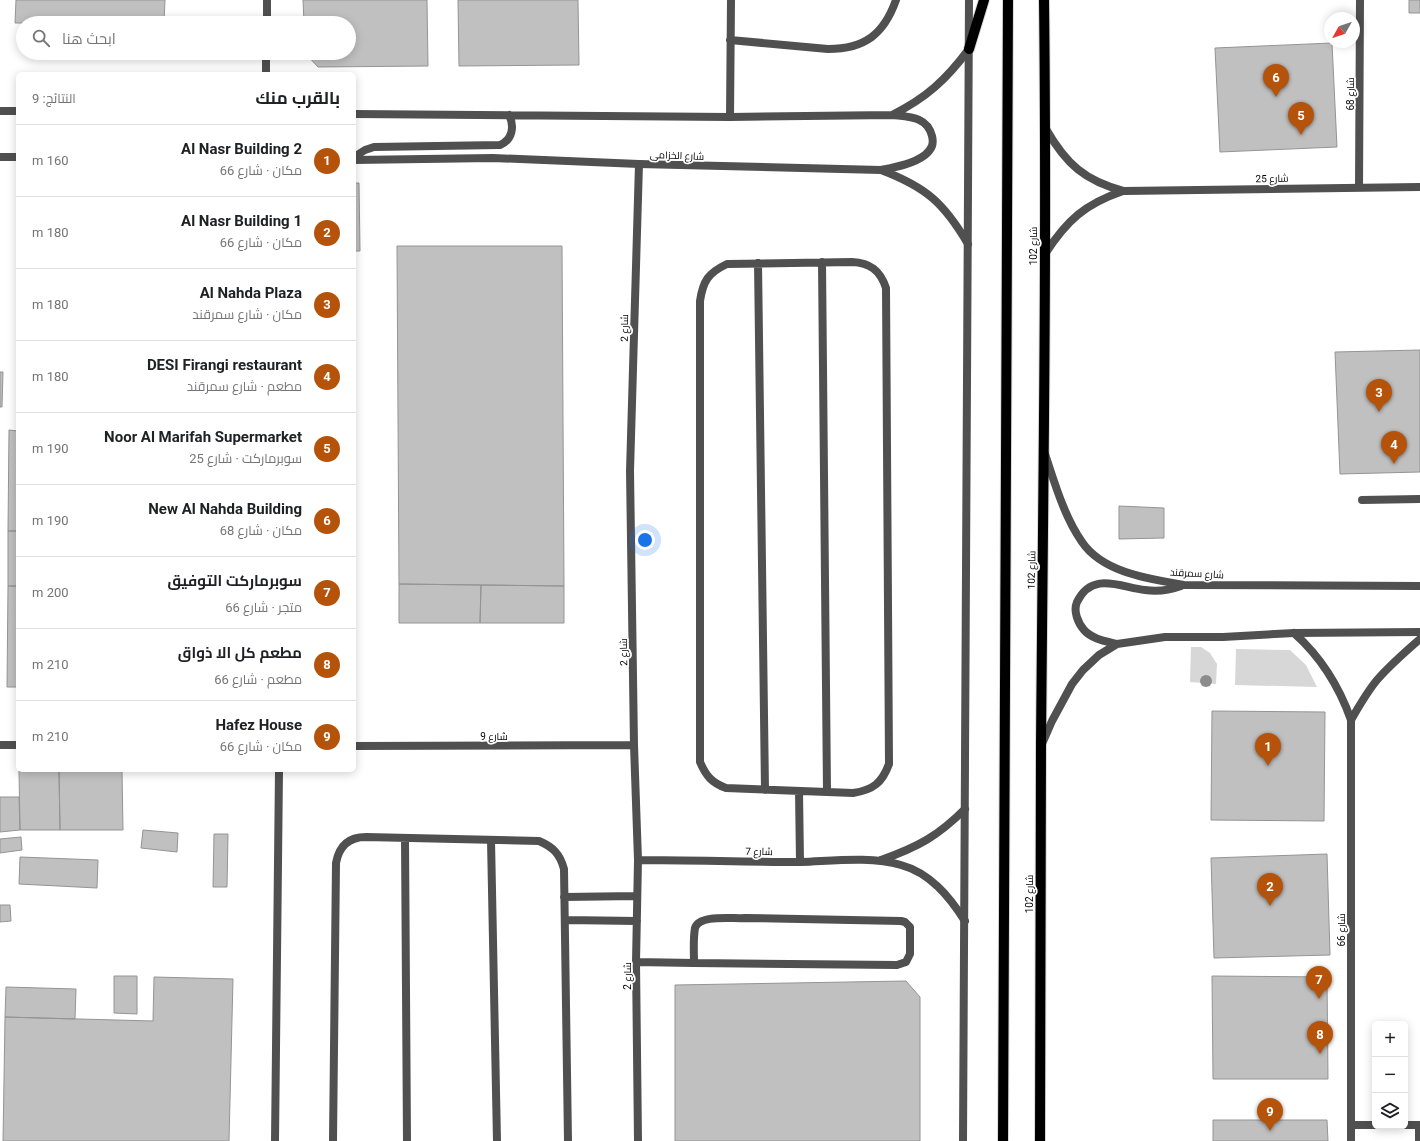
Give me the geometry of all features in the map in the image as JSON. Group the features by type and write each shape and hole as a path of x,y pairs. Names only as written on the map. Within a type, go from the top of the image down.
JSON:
{"main road":[{"path":"969,49 984,0"},
{"path":"1003,1141 1008,0"},
{"name":"شارع 102","path":"1040,1141 1041,746 1046,129 1044,0"}],"street":[{"path":"267,0 267,16"},
{"path":"730,117 731,0"},
{"path":"730,40 828,49 844,49 858,45 871,38 883,27 891,14 896,0"},
{"path":"963,1141 969,0"},
{"name":"شارع 68","path":"1360,0 1360,187"},
{"path":"892,115 910,106 943,81 969,49"},
{"path":"266,60 266,72"},
{"path":"0,111 16,111"},
{"path":"356,114 730,117 892,115 923,121 930,128 933,141 932,148 925,156 911,163 881,170"},
{"path":"356,157 365,150 374,147 500,145 505,143 512,132 512,124 509,115"},
{"name":"شارع 25","path":"1046,129 1059,151 1078,171 1107,187 1124,191 1420,187"},
{"path":"0,157 16,157"},
{"name":"شارع الخزامى","path":"356,158 493,158 639,164 881,170 903,178 924,190 941,206 956,224 968,244"},
{"name":"شارع 2","path":"638,1141 636,962 638,860 634,745 630,470 639,164"},
{"name":"شارع 25","path":"1045,254 1057,236 1070,221 1081,212 1104,198 1124,191"},
{"path":"822,262 828,792"},
{"path":"861,262 877,271 883,279 886,288 889,764 886,773 872,788 853,793 726,788 709,779 700,762 700,301 702,289 707,278 716,269 727,264 758,263 861,262"},
{"path":"758,263 766,790"},
{"name":"شارع سمرقند","path":"1044,452 1064,508 1082,544 1098,558 1131,574 1149,579 1184,585 1420,586"},
{"path":"1362,500 1420,499"},
{"path":"1117,644 1088,634 1080,626 1076,615 1076,604 1080,595 1088,587 1101,583 1110,583 1156,591 1184,585"},
{"path":"1041,746 1052,721 1072,684 1082,670 1099,655 1117,644 1165,637 1420,632"},
{"name":"شارع 66","path":"1294,634 1308,645 1334,680 1344,700 1351,720 1352,1141"},
{"name":"شارع 66","path":"1351,720 1364,697 1376,681 1393,662 1420,639"},
{"path":"0,745 16,745"},
{"name":"شارع 9","path":"356,746 634,745"},
{"path":"275,1141 279,772"},
{"path":"799,791 800,862"},
{"name":"شارع 7","path":"880,860 918,846 951,823 965,809"},
{"path":"332,1141 336,863 340,849 345,843 359,837 539,841 556,851 564,868 568,1141"},
{"path":"405,838 407,1141"},
{"path":"491,840 497,1141"},
{"name":"شارع 7","path":"638,860 800,862 880,860 902,865 921,874 939,887 954,903 965,921"},
{"path":"564,897 637,896"},
{"path":"636,962 694,963 902,964 906,962 910,954 910,927 908,924 901,921 708,919 700,922 695,928 694,963"},
{"path":"564,920 637,921"},
{"path":"1352,1125 1372,1125"},
{"path":"1408,1125 1419,1125 1419,1141"}],"shaded area":[{"path":"1191,647 1201,647 1210,653 1217,664 1216,684 1190,682"},
{"path":"1236,649 1290,650 1306,665 1317,687 1235,685"}],"building":[{"path":"16,0 165,0 164,16 16,16 15,23"},
{"path":"303,0 427,0 428,66 318,67 312,60 356,60 356,16 304,16"},
{"path":"458,0 578,0 579,65 459,66"},
{"path":"1409,0 1420,0 1420,13 1409,13"},
{"path":"1324,43 1324,48 1332,48 1337,147 1220,152 1215,48"},
{"path":"356,183 359,183 360,251 356,251"},
{"path":"397,246 562,246 564,586 399,584"},
{"path":"1420,350 1420,472 1340,474 1335,352"},
{"path":"0,372 3,372 2,407 0,407"},
{"path":"9,430 16,431 16,531 8,531"},
{"path":"1119,506 1164,508 1164,538 1119,539"},
{"path":"8,531 16,531 16,586 8,586"},
{"path":"399,584 481,585 480,623 399,623"},
{"path":"481,585 564,586 564,623 480,623"},
{"path":"8,586 16,586 16,687 7,687"},
{"path":"1212,711 1325,712 1324,821 1211,820"},
{"path":"19,772 59,772 60,830 20,830"},
{"path":"59,772 122,772 123,830 60,830"},
{"path":"0,797 19,797 20,830 0,832"},
{"path":"143,830 178,833 177,852 141,848"},
{"path":"214,834 228,834 227,887 213,887"},
{"path":"21,837 22,850 0,853 0,839"},
{"path":"1327,854 1330,955 1214,958 1211,858"},
{"path":"20,857 98,860 97,888 19,884"},
{"path":"0,905 10,905 11,921 0,922"},
{"path":"114,976 137,976 137,1014 114,1013"},
{"path":"1212,976 1327,977 1328,1079 1213,1079"},
{"path":"154,977 233,979 229,1141 3,1141 5,1017 153,1021"},
{"path":"906,981 920,997 920,1141 675,1141 675,985"},
{"path":"6,987 76,989 75,1019 5,1017"},
{"path":"1213,1120 1327,1120 1328,1141 1213,1141"}],"place":[{"name":"New Al Nahda Building","path":"1276,97"},
{"name":"Noor Al Marifah Supermarket","path":"1301,135"},
{"name":"Al Nahda Plaza","path":"1379,412"},
{"name":"DESI Firangi restaurant","path":"1394,464"},
{"name":"Al Nasr Building 2","path":"1268,766"},
{"name":"Al Nasr Building 1","path":"1270,906"},
{"name":"سوبرماركت التوفيق","path":"1319,999"},
{"name":"مطعم كل الا ذواق","path":"1320,1054"},
{"name":"Hafez House","path":"1270,1131"}]}
